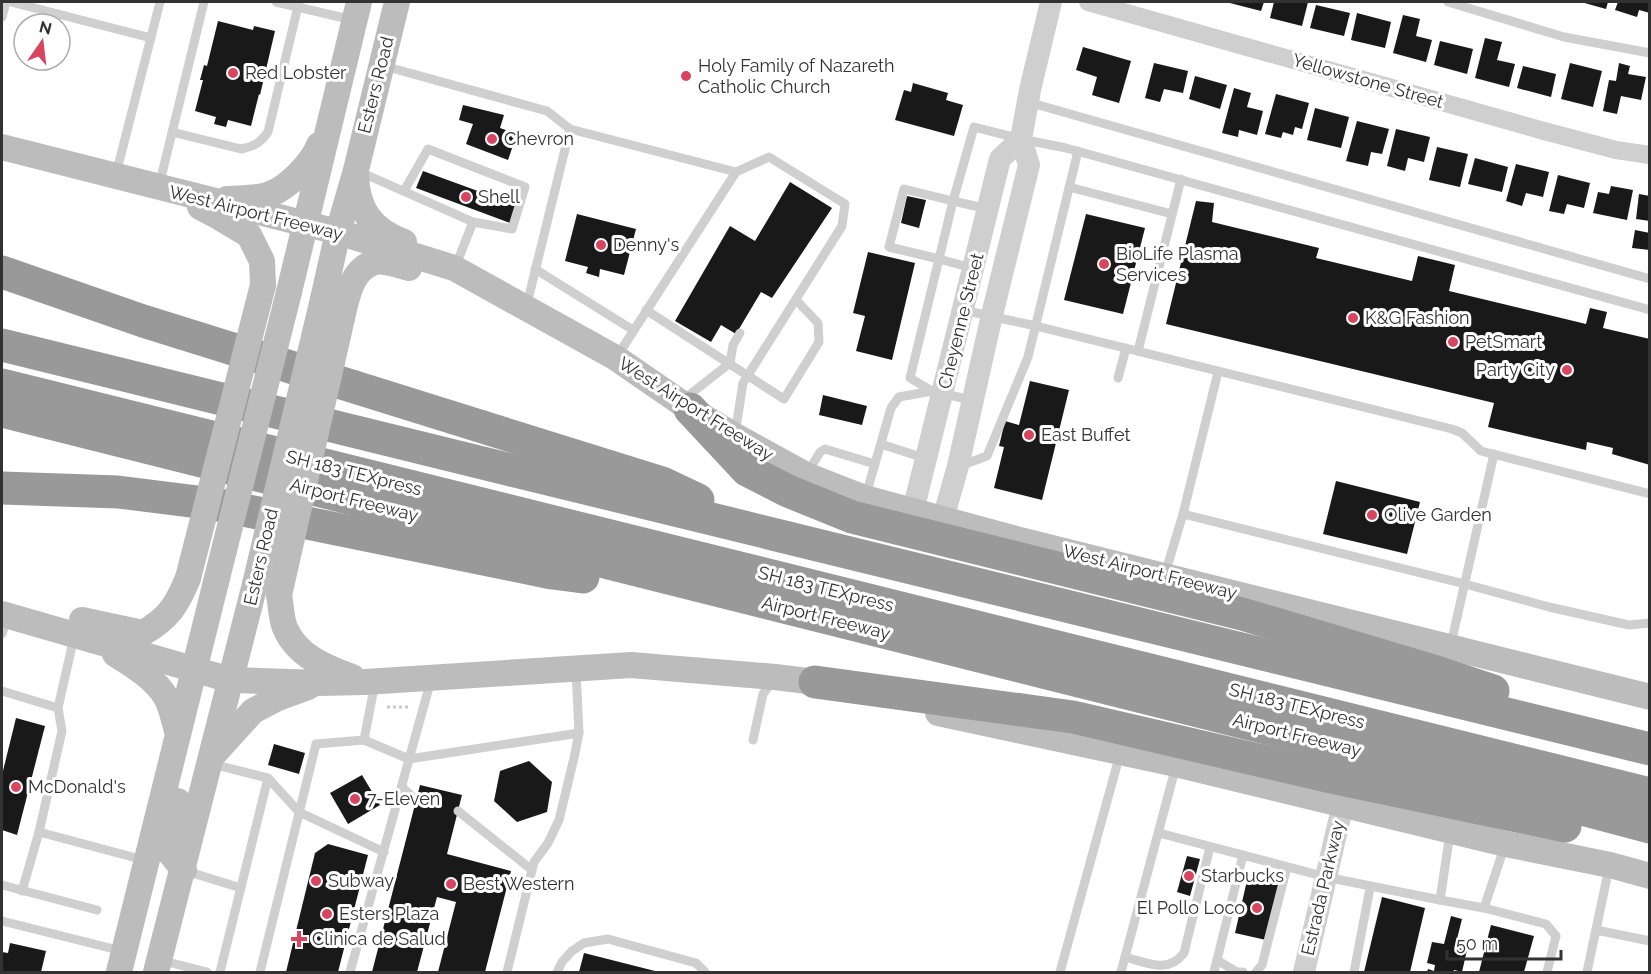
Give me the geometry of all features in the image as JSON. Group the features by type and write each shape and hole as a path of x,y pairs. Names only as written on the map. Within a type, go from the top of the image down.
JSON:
{"highway":[{"path":"2,272 143,321 662,483 763,530"},
{"path":"2,332 57,359"},
{"path":"2,345 1650,749"},
{"name":"SH 183 TEXpress","path":"2,370 1650,779"},
{"name":"SH 183 TEXpress","path":"2,385 1650,794"},
{"path":"685,406 747,470 788,491 852,517 1253,618 1488,688 1552,725"},
{"name":"Airport Freeway","path":"2,411 1454,775 1650,827"},
{"path":"2,488 118,492 214,504 552,573 718,592"},
{"path":"814,682 1073,717 1331,777 1556,823 1608,836 1650,842"},
{"path":"1454,775 1650,804"}],"main road":[{"name":"Esters Road","path":"158,966 255,584 338,232 356,170 397,2"},
{"name":"Esters Road","path":"121,962 357,11"},
{"path":"205,199 270,194 294,179 315,155 332,115"},
{"name":"West Airport Freeway","path":"2,147 338,232 454,268 616,358 685,406 735,436 806,475 865,498 1165,576 1650,696"},
{"path":"356,170 360,205 375,226 393,238 436,255 454,268"},
{"path":"3,615 66,616 143,633 157,625 177,604 188,578 263,285 261,261 249,236 219,216 159,188"},
{"path":"370,682 318,664 297,646 284,627 279,595 342,318 349,291 360,270 377,262 416,269 454,268"},
{"path":"3,615 231,680 319,684 631,665 814,682 910,707 1120,751 1506,844 1610,865 1650,876"},
{"path":"83,638 133,665 151,678 166,698 176,741 186,768 171,837 170,853 184,870"},
{"path":"210,761 253,711 278,698 319,684"},
{"path":"147,860 184,870"}],"street":[{"name":"Cheyenne Street","path":"943,519 974,401 992,315 1029,165 1022,139 1051,2"},
{"name":"Yellowstone Street","path":"1088,2 1544,131 1616,150 1650,155"},
{"name":"Cheyenne Street","path":"913,511 927,458 938,392 963,310 1000,159 1022,139"},
{"name":"Estrada Parkway","path":"1304,972 1343,804"}],"lane":[{"path":"2,17 6,2"},
{"path":"11,2 151,38"},
{"path":"115,177 160,2"},
{"path":"159,188 204,2"},
{"path":"276,2 357,11"},
{"path":"1448,2 1564,37 1650,53"},
{"path":"172,132 242,149 253,147 261,142 267,132 299,4"},
{"path":"380,65 547,111 570,129 736,172"},
{"path":"1028,102 1650,279"},
{"path":"974,401 938,392 910,378 953,201 974,127 1077,151 1181,179 1650,310"},
{"path":"526,307 570,129"},
{"path":"356,170 473,222 512,230 525,188 428,148 404,191"},
{"path":"958,466 987,456 1028,357 1077,151"},
{"path":"616,358 736,172 769,157 845,204 842,226 742,382 735,436"},
{"path":"1138,351 1181,179"},
{"path":"1069,187 1172,214"},
{"path":"974,268 889,247 904,189 988,209"},
{"path":"454,268 473,222"},
{"path":"536,269 633,330"},
{"path":"646,310 784,399 819,342 818,323 796,300"},
{"path":"963,310 992,315 1452,429 1462,433 1481,451 1650,494"},
{"path":"764,330 773,336"},
{"path":"685,406 730,363 733,345 740,333"},
{"path":"1118,378 1126,348"},
{"path":"1165,576 1183,514 1218,372"},
{"path":"865,498 891,408 899,397 938,392"},
{"path":"881,444 927,458"},
{"path":"806,475 820,452 825,449 875,464"},
{"path":"1450,647 1494,454"},
{"path":"1183,514 1549,607 1629,625 1650,623"},
{"path":"22,891 39,832 62,731 58,708 83,638"},
{"path":"507,972 534,862 548,843 560,820 579,734 576,669"},
{"path":"753,740 763,694 775,677"},
{"path":"350,972 431,678"},
{"path":"364,740 370,682"},
{"path":"2,691 58,708"},
{"path":"260,972 316,744 364,740 409,759 579,734"},
{"path":"1060,972 1120,751"},
{"path":"210,761 268,778 299,812 384,852"},
{"path":"1121,972 1160,833 1176,764"},
{"path":"220,972 268,778"},
{"path":"402,787 416,800"},
{"path":"458,811 532,870"},
{"path":"1440,900 1450,830"},
{"path":"39,832 147,860"},
{"path":"1160,833 1370,888 1484,908 1546,924 1556,936 1547,972"},
{"path":"1484,908 1506,844"},
{"path":"1125,957 1164,967 1176,963 1184,953 1210,846"},
{"path":"1214,972 1243,855"},
{"path":"1596,972 1588,968 1610,865"},
{"path":"1256,972 1263,965 1287,867"},
{"path":"184,870 241,888"},
{"path":"2,885 97,910"},
{"path":"1354,972 1370,888"},
{"path":"2,921 121,962"},
{"path":"1596,930 1650,941"},
{"path":"557,972 572,951 584,943 608,939 696,963 705,972"},
{"path":"1217,960 1237,972 1244,972"},
{"path":"158,966 207,972"}],"path":[{"path":"387,707 408,707"}],"building":[{"path":"1226,2 1264,2 1261,11"},
{"path":"1274,2 1308,2 1302,26 1270,18"},
{"path":"1581,2 1608,2 1606,9"},
{"path":"1618,2 1650,2 1650,13 1639,10 1637,17 1615,10"},
{"path":"1316,5 1350,13 1344,36 1310,28"},
{"path":"1357,13 1391,22 1385,48 1351,40"},
{"path":"1403,15 1420,19 1416,36 1432,40 1426,62 1393,53"},
{"name":"Red Lobster","path":"218,21 253,30 254,26 275,31 251,126 228,120 226,127 214,124 216,117 195,111 203,80 200,80 204,65 207,66"},
{"path":"1485,38 1502,42 1497,60 1515,64 1509,87 1475,78"},
{"path":"1440,41 1473,49 1467,74 1434,65"},
{"path":"1083,47 1131,61 1119,103 1092,95 1097,77 1076,70"},
{"path":"1154,63 1188,71 1183,93 1164,89 1160,102 1145,98"},
{"path":"1570,63 1602,71 1593,107 1561,99"},
{"path":"1619,63 1630,66 1628,74 1646,77 1641,100 1621,96 1617,114 1603,111 1609,80 1616,81"},
{"path":"1523,66 1556,74 1551,97 1517,88"},
{"path":"1195,76 1227,85 1220,109 1189,99"},
{"path":"913,83 948,93 946,100 963,105 954,136 895,120 904,90 911,92"},
{"path":"1234,88 1251,93 1247,107 1263,111 1257,135 1239,130 1238,137 1222,133"},
{"path":"1276,94 1309,103 1302,129 1295,127 1293,135 1283,132 1281,138 1265,134"},
{"name":"Chevron","path":"463,105 504,115 500,128 517,134 508,160 466,144 473,124 459,120"},
{"path":"1315,108 1349,117 1341,148 1307,140"},
{"path":"1357,121 1389,129 1382,154 1371,152 1368,166 1346,161"},
{"path":"1396,129 1430,137 1424,162 1408,158 1405,171 1387,166"},
{"path":"1437,147 1468,154 1460,187 1429,180"},
{"path":"1475,158 1508,167 1502,192 1468,184"},
{"path":"1516,164 1549,172 1543,197 1526,193 1522,206 1506,201"},
{"name":"Shell","path":"423,171 516,205 510,223 416,188"},
{"path":"1558,175 1590,183 1584,208 1567,204 1564,214 1549,211"},
{"path":"790,182 832,208 772,298 761,292 736,334 721,325 711,342 675,321 730,226 755,241"},
{"path":"1611,186 1633,190 1627,220 1593,213 1598,192 1609,194"},
{"path":"1639,194 1650,196 1650,221 1636,219"},
{"path":"907,196 926,200 919,228 901,223"},
{"path":"1196,201 1214,203 1212,222 1319,248 1316,258 1412,281 1418,256 1455,265 1449,291 1586,324 1590,308 1607,312 1603,328 1650,339 1650,465 1612,454 1613,448 1587,442 1586,450 1488,427 1494,403 1166,324"},
{"name":"Denny's","path":"577,214 636,229 624,275 600,269 599,277 586,273 588,267 565,261"},
{"name":"BioLife Plasma Services","path":"1086,214 1145,228 1123,314 1064,300"},
{"path":"1635,230 1650,233 1650,250 1632,248"},
{"path":"868,252 915,263 892,360 856,351 865,316 853,313"},
{"name":"East Buffet","path":"1030,381 1069,390 1042,500 994,488 1004,447 999,446 1005,421 1019,425"},
{"path":"823,395 867,406 862,425 819,415"},
{"name":"Olive Garden","path":"1336,481 1420,502 1407,554 1323,534"},
{"name":"McDonald's","path":"16,718 45,726 17,835 2,830 2,775"},
{"path":"274,744 305,753 299,774 268,765"},
{"path":"529,761 552,782 547,812 517,822 494,801 500,771"},
{"name":"7-Eleven","path":"362,775 380,805 348,824 330,793"},
{"name":"Best Western","path":"420,785 462,795 447,854 511,871 485,972 438,972 456,902 437,897 417,972 372,972"},
{"name":"Esters Plaza","path":"328,844 368,855 338,972 286,972 315,853"},
{"name":"Starbucks","path":"1187,856 1200,859 1190,896 1177,892"},
{"name":"El Pollo Loco","path":"1248,876 1279,883 1266,940 1235,933"},
{"path":"1382,897 1425,908 1410,972 1364,972"},
{"path":"1451,916 1462,919 1455,947 1467,950 1462,972 1454,970 1453,972 1427,972 1428,969 1434,971 1435,965 1427,963 1432,942 1444,944"},
{"path":"1491,925 1534,936 1524,972 1479,972"},
{"path":"10,943 46,951 41,972 2,972 2,952 8,953"},
{"path":"584,953 659,972 579,972"}],"place":[{"name":"Red Lobster","path":"233,73"},
{"name":"Holy Family of Nazareth Catholic Church","path":"686,76"},
{"name":"Chevron","path":"492,139"},
{"name":"Shell","path":"466,197"},
{"name":"Denny's","path":"601,245"},
{"name":"BioLife Plasma Services","path":"1104,264"},
{"name":"K&G Fashion","path":"1353,318"},
{"name":"PetSmart","path":"1453,342"},
{"name":"Party City","path":"1567,370"},
{"name":"East Buffet","path":"1029,435"},
{"name":"Olive Garden","path":"1372,515"},
{"name":"McDonald's","path":"16,787"},
{"name":"7-Eleven","path":"355,799"},
{"name":"Starbucks","path":"1189,876"},
{"name":"Subway","path":"316,881"},
{"name":"Best Western","path":"451,884"},
{"name":"El Pollo Loco","path":"1257,908"},
{"name":"Esters Plaza","path":"327,914"},
{"name":"Clinica de Salud","path":"299,939"}]}
